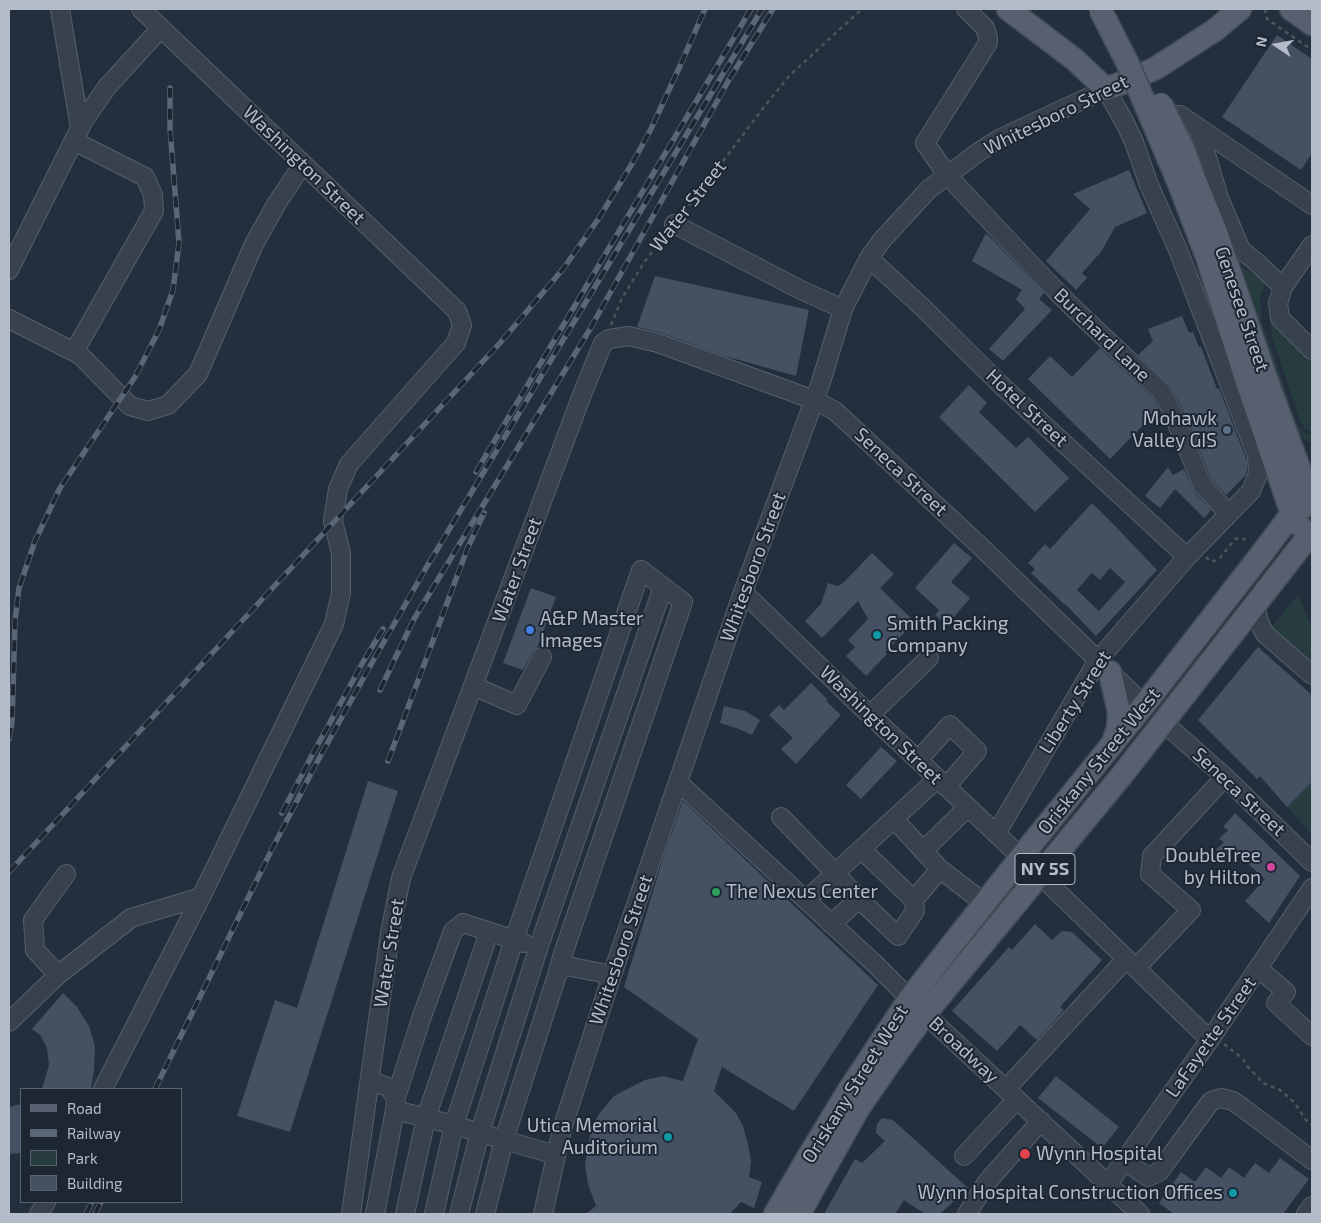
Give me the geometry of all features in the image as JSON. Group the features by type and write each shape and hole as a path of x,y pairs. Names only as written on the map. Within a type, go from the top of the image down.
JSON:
{"main road":[{"path":"1008,9 1074,59 1106,89"},
{"path":"1100,9 1128,64 1149,81"},
{"path":"1115,9 1139,54 1149,81"},
{"name":"Whitesboro Street","path":"1106,89 1132,79 1149,81 1240,9"},
{"path":"1291,9 1312,24"},
{"name":"Genesee Street","path":"1149,81 1184,151 1185,178 1207,257 1246,379 1303,499 1311,541"},
{"name":"Oriskany Street West","path":"776,1214 806,1159 910,998 984,903 1144,706 1303,499"},
{"name":"Oriskany Street West","path":"799,1214 858,1109 925,1014 1164,723 1255,605 1311,541"},
{"path":"1104,666 1119,712 1118,729 1110,747"},
{"path":"1122,775 1137,740 1144,706"}],"street":[{"path":"60,9 77,134 144,177 153,195 154,211 74,352"},
{"name":"Washington Street","path":"141,9 457,312 462,325 456,343 349,464 338,489 333,521 341,553 342,593 334,624 201,898"},
{"name":"Burchard Lane","path":"966,9 985,28 988,43 925,143 946,175 1063,297 1160,390 1170,407 1203,486 1229,514"},
{"path":"9,270 84,120 107,88 161,28"},
{"name":"Whitesboro Street","path":"542,1214 562,1129 612,975 743,592 814,400 843,309 869,258 882,239 929,189 946,175 999,139 1106,89"},
{"name":"Liberty Street","path":"996,834 1104,666 1229,514 1251,492 1258,474 1257,456 1178,250 1149,185 1134,142 1106,89"},
{"path":"1134,142 1174,115 1180,115 1312,206"},
{"path":"1198,127 1219,198 1241,250 1283,287"},
{"path":"9,319 80,355 130,406 148,411 168,405 198,374 254,244 277,203 303,164"},
{"path":"674,224 801,290 843,309"},
{"path":"1312,245 1283,287 1278,303 1280,318 1312,350"},
{"name":"Hotel Street","path":"869,258 1002,386 1195,556"},
{"name":"Seneca Street","path":"603,343 610,339 629,336 658,343 814,400 835,411 979,545 1144,706"},
{"name":"Water Street","path":"351,1214 390,933 401,878 603,343"},
{"path":"434,1214 454,1125 514,940 641,570 683,602 504,1140 485,1214"},
{"path":"459,1214 480,1132 538,949 663,587"},
{"name":"Washington Street","path":"743,592 1021,857"},
{"path":"1255,605 1259,622 1265,634 1312,676"},
{"path":"473,686 517,705 542,658"},
{"path":"870,715 929,658"},
{"name":"Seneca Street","path":"1164,723 1225,777 1312,862"},
{"path":"806,900 894,819 942,783 977,751 950,725 918,760"},
{"path":"964,1156 1011,1094 1131,963 1191,910 1150,874 1152,856 1225,777"},
{"name":"Broadway","path":"678,782 875,964 925,1014 1140,1214"},
{"path":"923,851 968,807"},
{"path":"781,817 859,900 898,936 915,911 914,900 862,849"},
{"path":"894,819 940,869 984,903"},
{"path":"914,900 940,869"},
{"path":"58,975 35,950 34,920 66,874"},
{"path":"1040,876 1215,1041"},
{"name":"LaFayette Street","path":"1108,1184 1215,1041 1258,968 1312,888"},
{"path":"9,1022 58,975 131,918 201,898"},
{"path":"104,1088 201,898"},
{"path":"831,924 859,900"},
{"path":"375,1214 396,1103 421,1019 453,931 464,923 538,949 562,965 612,975"},
{"path":"405,1214 426,1118 489,932"},
{"path":"1258,968 1286,992 1276,1003 1312,1036"},
{"path":"370,1081 388,1088 396,1103 426,1118 556,1155"},
{"path":"1124,1161 1148,1177 1159,1172 1210,1101 1220,1098 1232,1101 1312,1160"},
{"path":"967,1214 987,1182 1041,1122"},
{"path":"39,1214 45,1203"},
{"path":"1306,1214 1312,1206"}],"path":[{"name":"Water Street","path":"603,343 622,298 645,261 768,102 790,75 862,9"},
{"path":"1265,9 1267,18 1312,50"},
{"path":"1195,556 1215,561 1220,558 1235,539 1241,538 1250,542"},
{"path":"1215,1041 1242,1058 1249,1068 1264,1082 1280,1090 1294,1102 1306,1120 1312,1125"}],"green space":[{"path":"1236,264 1266,281 1260,298 1264,330 1297,424 1304,432 1312,436 1312,443 1294,431"},
{"path":"1269,312 1271,318 1312,362 1312,432 1304,428 1301,423 1272,336"},
{"path":"1298,595 1312,628 1312,666 1270,628"},
{"path":"1312,782 1312,835 1287,807"}],"building":[{"path":"1277,35 1312,59 1312,153 1301,170 1222,117"},
{"path":"1129,170 1147,213 1115,227 1101,252 1082,273 1087,278 1076,290 1046,261 1090,209 1073,194"},
{"path":"986,233 1044,293 1039,299 1052,310 1003,361 989,349 1025,309 1016,299 1022,290 972,261"},
{"path":"655,276 809,310 796,376 721,355 662,333 637,327"},
{"path":"1182,316 1189,333 1193,332 1199,347 1201,347 1247,461 1246,475 1226,495 1212,480 1180,403 1169,385 1138,355 1153,341 1148,329"},
{"path":"1100,348 1152,397 1159,409 1110,459 1028,379 1050,356 1072,377"},
{"path":"969,385 987,403 979,412 1016,448 1028,437 1069,478 1035,512 939,417"},
{"path":"1168,467 1173,475 1184,469 1195,493 1211,510 1204,518 1175,489 1160,508 1145,496"},
{"path":"1092,503 1157,570 1096,636 1031,573 1035,569 1028,563 1045,544 1050,549","holes":["1110,568 1125,582 1099,611 1077,590 1092,573 1100,580"]},
{"path":"954,543 972,558 951,582 970,598 947,625 935,615 939,610 915,588"},
{"path":"872,553 894,574 880,588 915,622 885,652 887,654 866,676 846,656 855,647 848,640 868,619 858,601 822,638 805,621 821,604 828,583 838,586 843,583"},
{"name":"A&P Master Images","path":"531,588 556,597 537,648 523,670 503,663"},
{"path":"1258,647 1312,695 1312,782 1287,807 1260,776 1257,779 1198,720"},
{"path":"811,683 841,715 796,764 781,749 793,738 769,715 779,705 784,710"},
{"path":"724,706 745,711 760,720 752,735 720,723"},
{"path":"881,747 897,761 861,799 846,785"},
{"path":"368,781 398,791 290,1132 237,1116 275,1000 297,1008"},
{"name":"The Nexus Center","path":"683,801 878,985 794,1111 722,1067 714,1091 736,1113 743,1126 751,1161 749,1177 762,1182 754,1208 741,1202 730,1214 586,1214 596,1206 588,1184 585,1165 591,1130 599,1114 614,1096 645,1080 663,1076 683,1081 698,1039 624,987 664,855"},
{"name":"DoubleTree by Hilton","path":"1235,813 1300,876 1269,923 1245,901 1265,879 1233,850 1226,857 1216,850 1224,842 1219,839 1228,830 1223,827"},
{"path":"1035,924 1052,940 1062,931 1072,932 1102,960 1060,1007 1064,1010 1037,1040 1020,1025 997,1051 952,1011 1009,947 1012,950"},
{"path":"63,993 77,1007 89,1026 95,1046 91,1088 42,1088 49,1065 47,1048 41,1036 32,1029"},
{"path":"1056,1076 1119,1127 1102,1148 1038,1098"},
{"path":"20,1104 20,1153 9,1154 9,1107"},
{"path":"882,1118 893,1120 968,1188 940,1214 925,1214 904,1200 895,1214 824,1214 855,1159 862,1163 885,1141 876,1133 877,1124"},
{"name":"Wynn Hospital Construction Offices","path":"1280,1158 1309,1179 1283,1214 1174,1214 1159,1203 1181,1172 1195,1182 1206,1167 1221,1178 1229,1167 1244,1178 1255,1163 1269,1173"}],"railway":[{"path":"9,872 500,343 563,269 599,218 633,162 651,129 705,9"},
{"path":"476,472 751,9"},
{"path":"155,1088 271,851 369,668 426,568 762,9"},
{"path":"380,690 414,619 590,329 730,78 773,9"},
{"path":"9,739 12,723 15,621 19,588 35,541 60,488 135,377 159,330 173,290 179,243 170,128 170,88"},
{"path":"388,761 468,547 484,513"},
{"path":"282,813 363,662 383,629"},
{"path":"86,1214 92,1203"},
{"path":"95,1214 100,1203"}],"place":[{"name":"Mohawk Valley GIS","path":"1227,430"},
{"name":"A&P Master Images","path":"530,630"},
{"name":"Smith Packing Company","path":"877,635"},
{"name":"DoubleTree by Hilton","path":"1271,867"},
{"name":"The Nexus Center","path":"716,892"},
{"name":"Utica Memorial Auditorium","path":"668,1137"},
{"name":"Wynn Hospital","path":"1025,1154"},
{"name":"Wynn Hospital Construction Offices","path":"1233,1193"}]}
